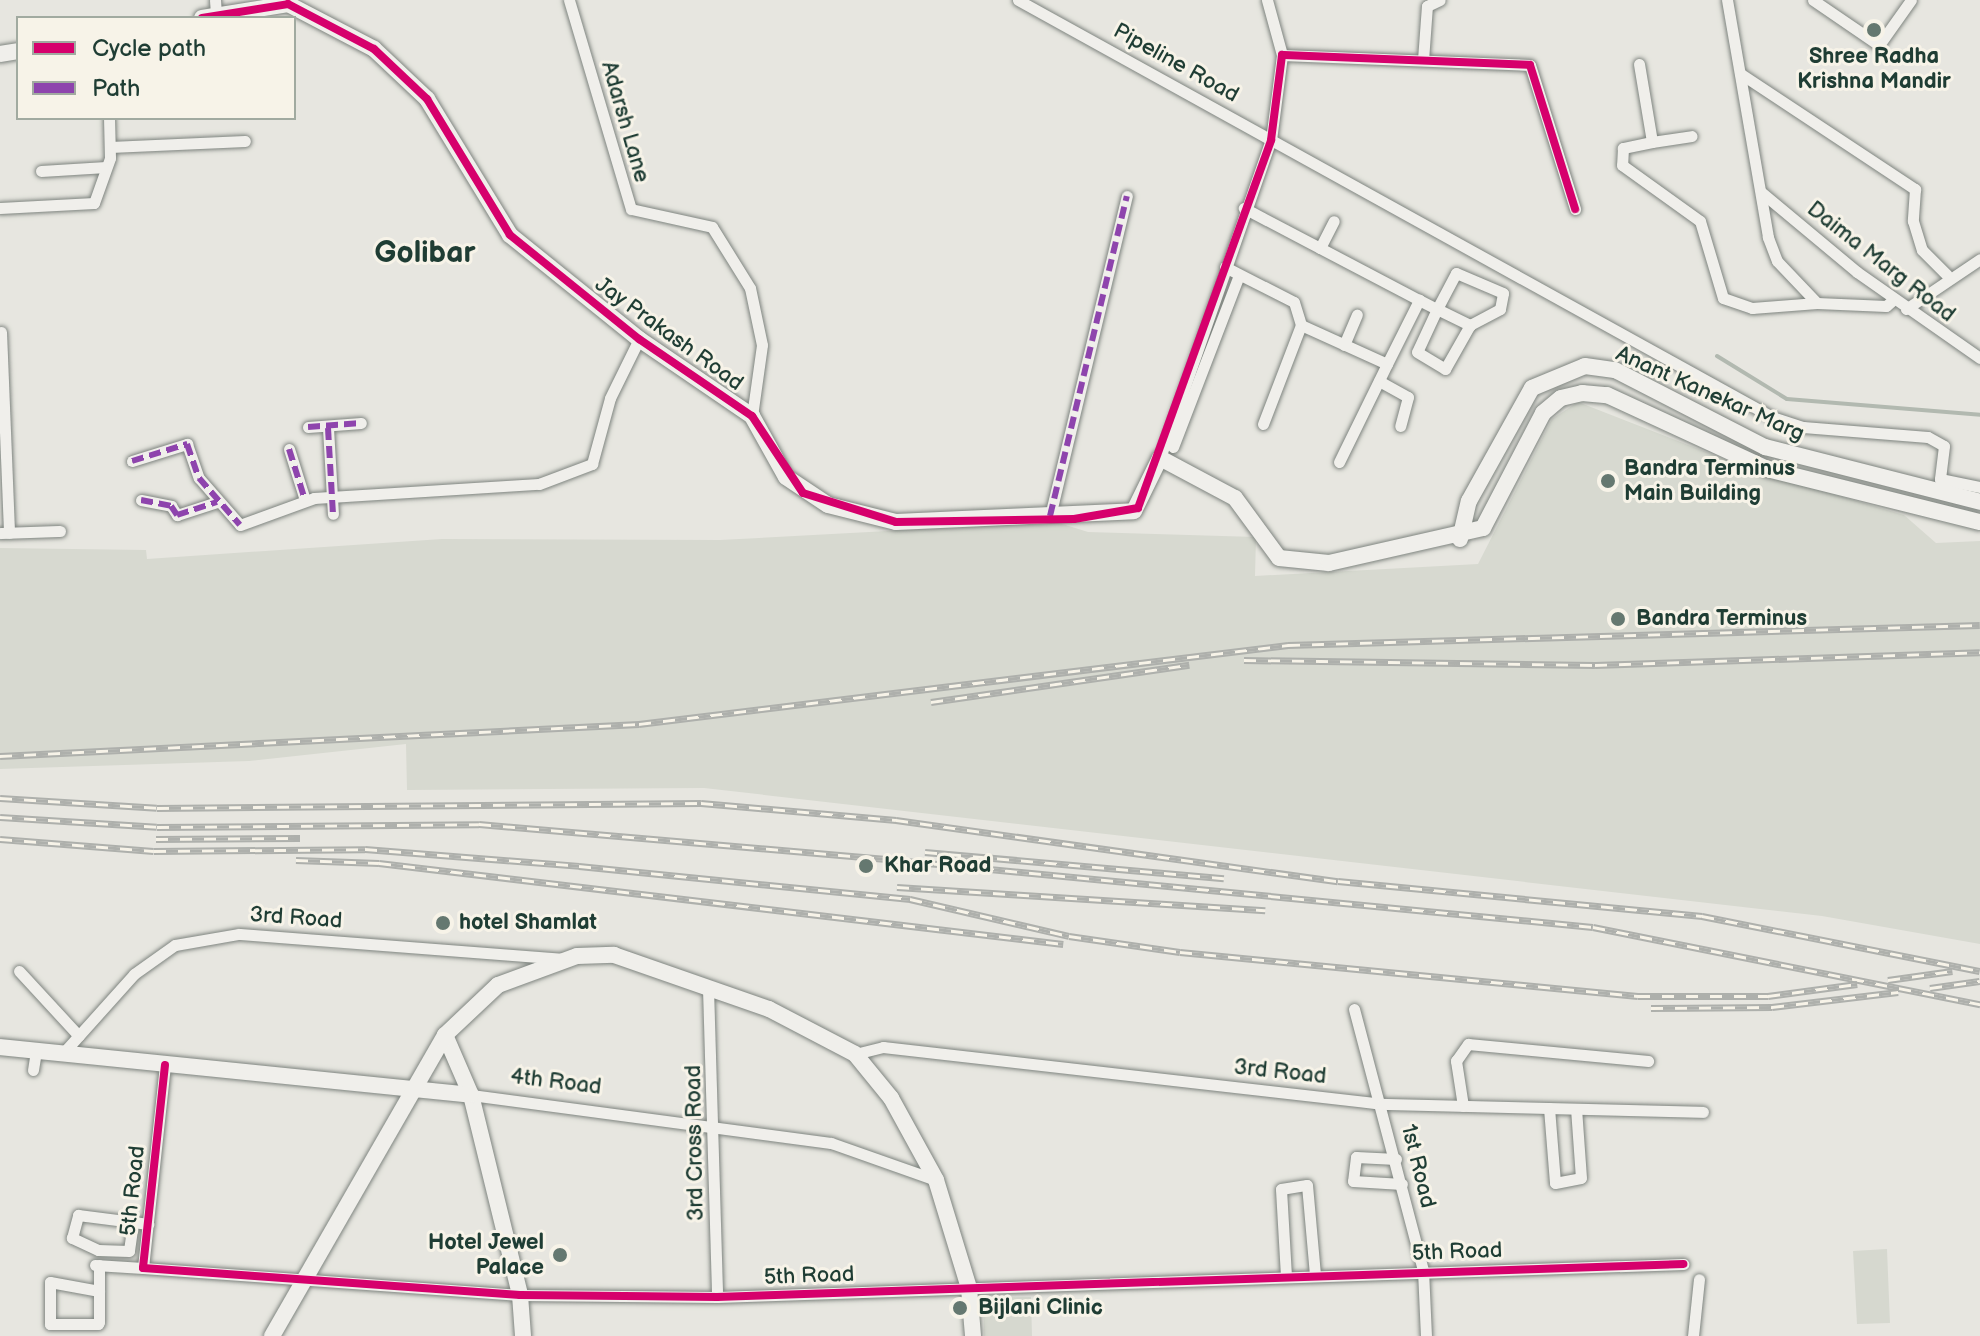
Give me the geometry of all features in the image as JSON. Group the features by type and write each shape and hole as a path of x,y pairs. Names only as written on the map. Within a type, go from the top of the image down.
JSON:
{"street":[{"name":"Adarsh Lane","path":"569,0 631,209 712,227 750,288 762,345 752,416"},
{"name":"Pipeline Road","path":"1018,0 1787,424 1928,437 1944,446 1940,490"},
{"path":"1267,0 1282,55 1530,65 1575,209"},
{"path":"1423,60 1427,6 1440,0"},
{"path":"1727,0 1761,192 1777,261 1817,303"},
{"path":"1813,0 1879,45 1911,0"},
{"name":"Jay Prakash Road","path":"211,11 254,5 302,4 374,49 427,99 510,235 639,339 752,416 786,477 828,505 896,522 1134,511 1166,453 1244,208 1271,140 1282,55"},
{"path":"1639,64 1652,142"},
{"path":"1741,74 1915,189 1913,221 1922,250 1947,275"},
{"path":"0,208 94,203 110,147 109,120"},
{"path":"1692,136 1623,148 1622,165 1700,221 1723,298 1752,308 1817,303 1886,306 1893,300"},
{"path":"110,147 245,141"},
{"path":"41,171 106,167"},
{"name":"Daima Marg Road","path":"1761,192 1893,300 1980,358"},
{"path":"1050,516 1127,196"},
{"path":"1244,208 1470,325"},
{"path":"1320,248 1334,221"},
{"path":"1906,309 1947,275 1980,259"},
{"path":"1225,267 1294,302 1301,325 1263,424"},
{"path":"1459,271 1503,293 1500,309 1470,325 1445,369 1417,352 1459,271"},
{"path":"1239,275 1166,453 1235,498 1267,551 1292,562 1460,539"},
{"path":"1339,462 1419,300"},
{"path":"1344,345 1357,315"},
{"path":"1301,325 1387,364"},
{"path":"1,332 4,533 60,531"},
{"path":"132,461 185,443 217,502 240,525 305,500 528,487 586,467 639,339"},
{"name":"Anant Kanekar Marg","path":"1460,539 1469,501 1532,388 1585,366 1615,370 1765,447 1940,490"},
{"path":"1379,381 1408,397 1400,426"},
{"name":"Anant Kanekar Marg","path":"1460,539 1483,528 1543,413 1561,398 1582,393 1607,395 1767,469 1939,517 1947,525 1980,528"},
{"path":"308,427 328,428 361,423"},
{"path":"328,428 333,514"},
{"path":"289,449 305,500"},
{"path":"1940,490 1980,487"},
{"path":"1940,490 1980,495"},
{"path":"1940,490 1980,502"},
{"path":"141,500 171,506 177,515 217,502"},
{"path":"1939,517 1980,519"},
{"name":"3rd Road","path":"65,1051 134,974 175,945 239,934 569,960"},
{"path":"272,1336 445,1035 498,985 569,960 614,955 769,1009 855,1054 891,1098 936,1180 969,1288 973,1336"},
{"path":"19,971 79,1036"},
{"name":"3rd Cross Road","path":"708,988 717,1123 717,1297"},
{"name":"1st Road","path":"1354,1009 1383,1104 1423,1270 1426,1336"},
{"path":"445,1035 471,1095 520,1295 523,1336"},
{"path":"1463,1106 1456,1061 1468,1044 1648,1061"},
{"name":"4th Road","path":"0,1047 65,1051 165,1065 717,1123 831,1143 936,1180"},
{"name":"3rd Road","path":"855,1054 883,1047 1383,1104 1703,1112"},
{"path":"33,1070 36,1050"},
{"name":"5th Road","path":"165,1065 143,1268 520,1295 717,1297 1423,1270 1683,1264"},
{"path":"1549,1108 1555,1183 1581,1178 1576,1109"},
{"path":"1396,1159 1354,1160 1355,1182 1402,1182"},
{"path":"1286,1276 1281,1189 1307,1185 1315,1275"},
{"path":"133,1222 129,1251 107,1251 73,1240 76,1215 133,1222 148,1224"},
{"path":"99,1291 50,1282 49,1323 98,1324 100,1265 107,1251"},
{"path":"100,1265 143,1268"},
{"path":"1693,1336 1699,1279"}],"shaded area":[{"path":"1578,402 1755,471 1904,515 1936,543 1980,541 1980,944 1822,916 704,788 407,790 406,744 249,761 0,769 0,548 146,550 147,559 442,539 720,540 1056,522 1088,532 1256,537 1255,576 1478,564 1552,419"},
{"path":"1887,1249 1890,1323 1857,1324 1853,1251"},
{"path":"1031,1297 1032,1336 984,1336 983,1298"}],"waterway":[{"path":"1717,356 1787,399 1980,415"}],"railway":[{"path":"0,756 639,724 1288,645 1980,625"},
{"path":"1244,660 1595,665 1980,652"},
{"path":"931,702 1189,665"},
{"path":"0,798 157,808 701,803 896,820 1338,881 1702,916 1980,971"},
{"path":"0,817 157,827 479,824 886,859 1593,927 1980,1004"},
{"path":"156,839 300,838"},
{"path":"0,839 154,851 365,849 579,866 910,899 1069,936 1180,952 1638,996 1768,996 1857,984"},
{"path":"925,852 1224,878"},
{"path":"296,860 379,863 1063,944"},
{"path":"897,887 1265,910"},
{"path":"1888,980 1952,971"},
{"path":"1930,988 1980,981"},
{"path":"1651,1008 1772,1007 1898,992"}],"marked path":[{"path":"1050,516 1127,196"},
{"path":"308,427 361,423"},
{"path":"328,428 333,514"},
{"path":"132,461 187,444 199,478 240,525"},
{"path":"289,449 305,500"},
{"path":"141,500 171,506 177,515 217,502"}],"cycle path":[{"path":"214,16 288,4 374,49 427,99 510,235 639,339 752,416 803,493 896,522 1074,519 1138,508 1271,140 1282,55 1530,65 1575,209"},
{"path":"165,1065 143,1268 520,1295 717,1297 1683,1264"}],"place":[{"name":"Shree Radha Krishna Mandir","path":"1874,30"},
{"name":"Bandra Terminus Main Building","path":"1608,481"},
{"name":"Bandra Terminus","path":"1618,619"},
{"name":"Khar Road","path":"866,866"},
{"name":"hotel Shamlat","path":"443,923"},
{"name":"Hotel Jewel Palace","path":"560,1255"},
{"name":"Bijlani Clinic","path":"960,1308"}],"district":[{"name":"Golibar","path":"425,253"}]}
